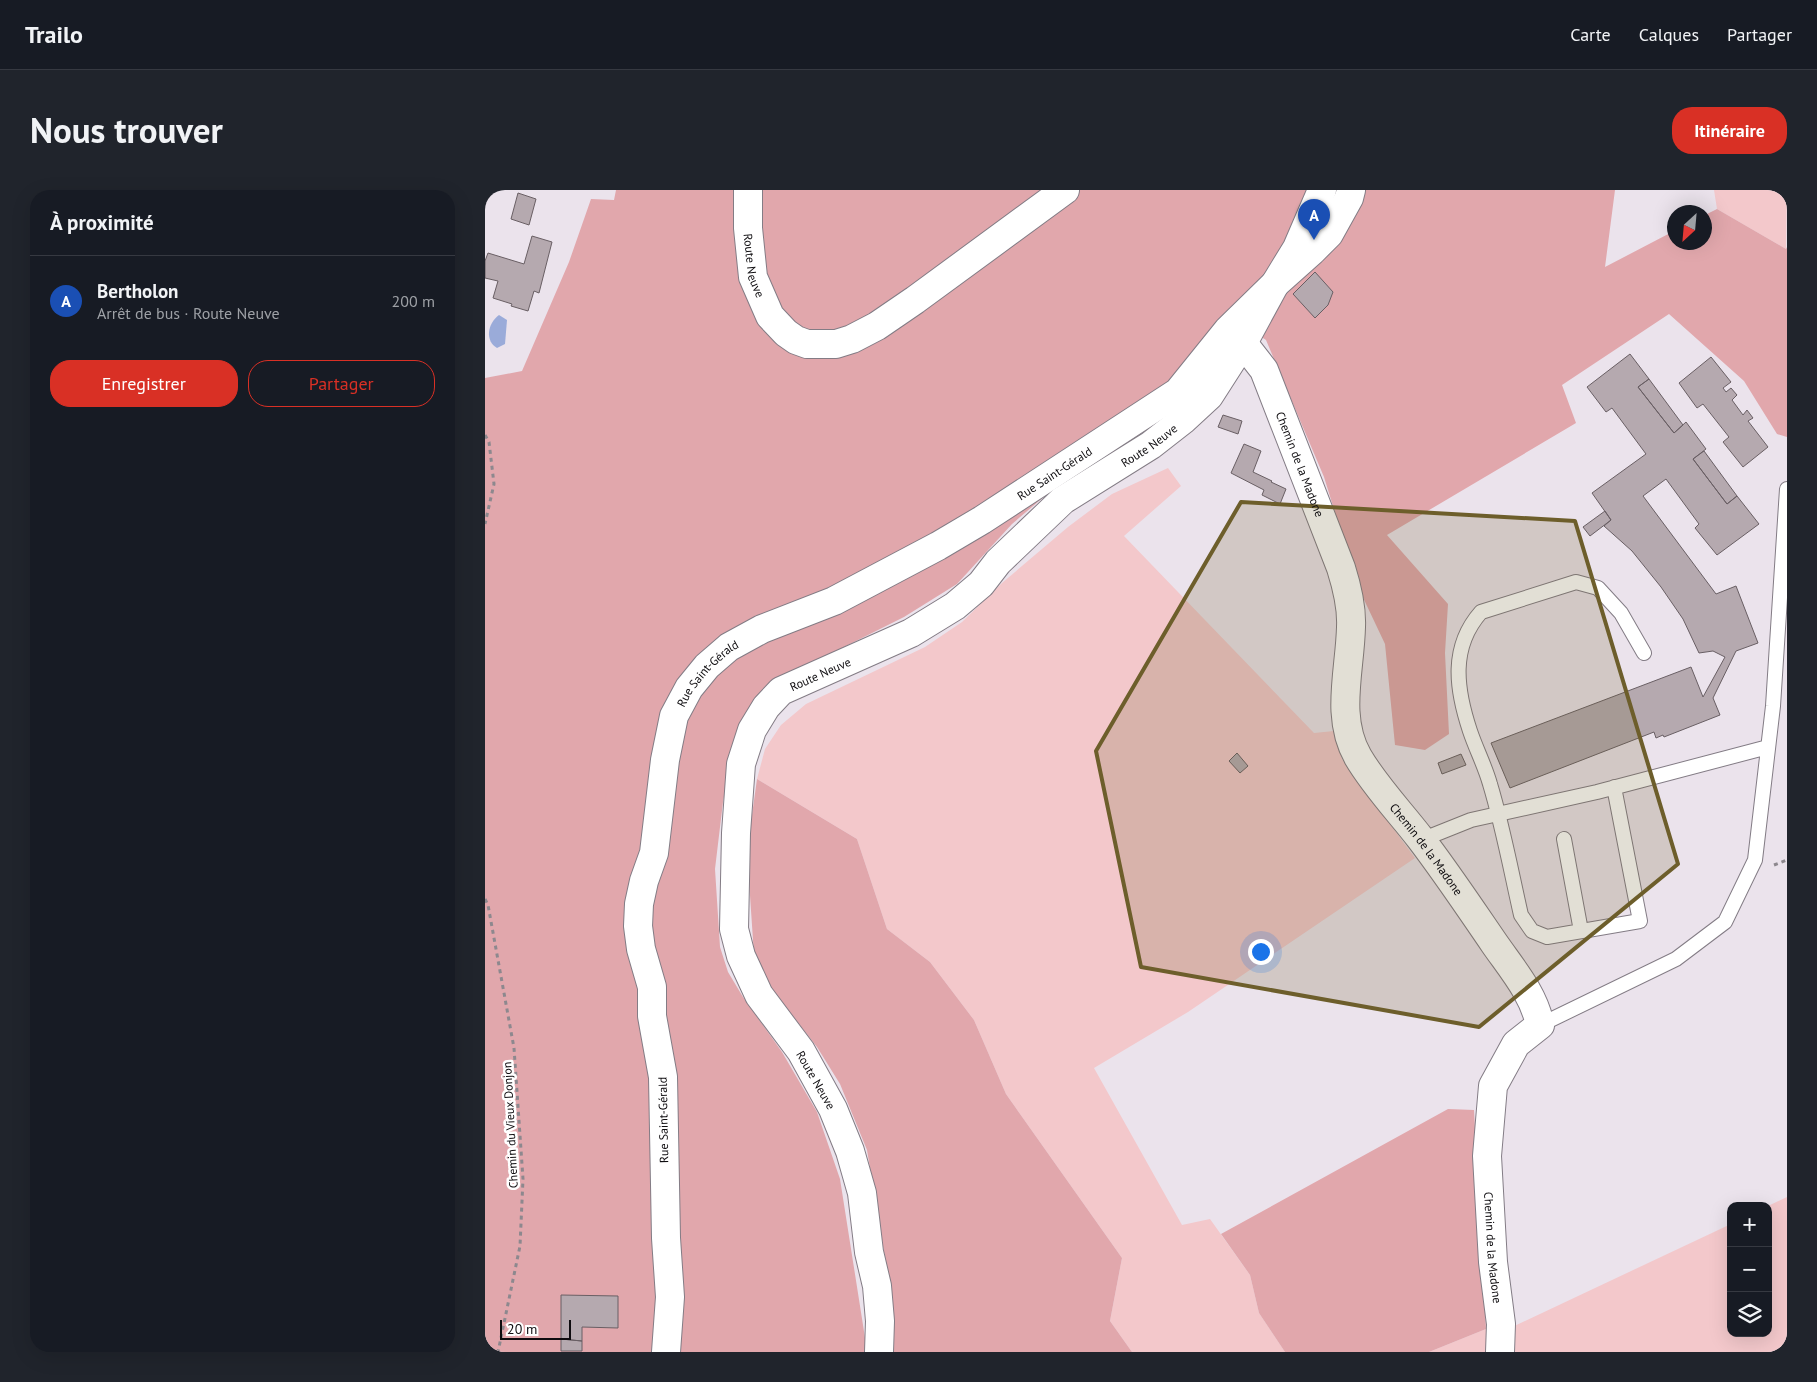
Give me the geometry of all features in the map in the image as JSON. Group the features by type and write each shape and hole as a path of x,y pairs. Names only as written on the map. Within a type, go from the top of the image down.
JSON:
{"street":[{"name":"Route Neuve","path":"748,190 748,228 753,278 769,316 796,340 807,344 836,344 852,339 877,326 907,306 1065,190"},
{"name":"Route Neuve","path":"879,1352 880,1321 877,1286 869,1252 862,1193 850,1151 833,1109 801,1051 759,995 741,956 734,928 736,833 741,764 752,730 766,707 781,691 911,633 955,606 981,584 998,562 1063,500 1151,446 1203,402 1209,396 1243,343 1297,248 1322,190"},
{"path":"1275,284 1312,252 1329,234 1349,198 1351,190"},
{"name":"Rue Saint-Gérald","path":"666,1352 670,1297 666,1238 663,1077 652,1016 652,987 641,949 638,926 643,881 654,852 665,760 674,716 689,688 707,666 729,647 762,628 834,601 938,546 982,520 1178,392 1228,330 1275,284"},
{"name":"Chemin de la Madone","path":"1243,343 1265,370 1341,568 1349,598 1352,625 1345,718 1358,756 1421,840 1519,978 1537,1008 1540,1025 1516,1044 1493,1086 1487,1156 1493,1262 1501,1324 1500,1352"}],"lane":[{"path":"1540,1025 1676,958 1725,922 1755,860 1773,706 1787,489"},
{"path":"1614,787 1640,921 1547,937 1532,931 1521,915 1490,784 1470,730 1458,687 1459,655 1472,622 1481,612 1576,582 1598,588 1621,614 1644,653"},
{"path":"1421,840 1471,820 1614,787 1768,747"},
{"path":"1564,839 1581,931"}],"path":[{"path":"485,436 489,442 494,484 485,524"},
{"name":"Chemin du Vieux Donjon","path":"485,899 488,904 514,1048 523,1179 520,1246 498,1352"}],"highlighted area":[{"path":"1241,502 1575,521 1678,864 1479,1027 1141,967 1096,751"}],"shaded area":[{"path":"616,190 1615,190 1605,267 1667,235 1667,250 1712,250 1712,212 1717,209 1786,249 1787,247 1787,437 1777,434 1744,381 1669,314 1562,385 1576,423 1387,535 1448,604 1445,653 1449,734 1425,750 1395,745 1385,644 1358,587 1324,477 1266,340 1231,317 1092,464 1046,495 1012,524 957,584 904,617 780,679 752,703 742,724 731,761 723,802 715,869 720,947 728,972 743,997 782,1052 817,1112 840,1179 866,1344 864,1352 485,1352 485,378 522,371 569,262 591,199 614,200"},
{"path":"1714,190 1787,190 1786,249 1717,209"},
{"path":"1168,468 1181,486 1124,536 1314,733 1334,731 1342,759 1415,858 1188,1012 1094,1068 1182,1225 1210,1219 1250,1275 1259,1313 1285,1352 1132,1352 1110,1321 1122,1258 1006,1094 974,1020 930,962 887,929 857,839 757,779 765,749 781,725 806,704 925,647 962,622 1002,583 1068,527 1112,494"},
{"path":"757,779 857,839 887,929 930,962 974,1020 1006,1094 1122,1258 1110,1321 1132,1352 891,1352 888,1276 867,1150 840,1084 817,1047 770,987 754,955 747,851"},
{"path":"1448,1109 1474,1110 1486,1329 1429,1352 1285,1352 1259,1313 1250,1275 1221,1234"},
{"path":"1787,1197 1787,1352 1511,1352 1510,1328 1727,1226 1727,1337 1772,1337 1772,1204"},
{"path":"1486,1329 1487,1352 1429,1352"}],"water":[{"path":"499,315 507,320 505,344 497,348 489,337 489,332 492,323"}],"building":[{"path":"518,193 536,199 529,225 511,219"},
{"path":"532,236 552,242 539,293 534,291 528,311 493,298 498,281 485,278 485,261 488,253 524,264"},
{"path":"1315,272 1333,292 1328,305 1315,318 1293,294"},
{"path":"1630,354 1649,379 1638,387 1674,433 1686,422 1706,449 1693,459 1727,504 1737,496 1759,524 1717,555 1695,528 1699,524 1666,479 1643,496 1716,594 1736,586 1758,643 1736,651 1713,698 1720,715 1664,737 1663,735 1656,738 1654,732 1510,788 1491,743 1691,667 1703,697 1725,657 1713,651 1699,653 1683,619 1661,587 1632,551 1604,526 1611,520 1592,493 1646,454 1612,408 1606,412 1587,387"},
{"path":"1711,357 1731,382 1723,388 1726,392 1731,388 1737,395 1732,400 1743,415 1747,410 1753,418 1748,421 1768,447 1743,467 1723,442 1729,437 1703,404 1697,408 1679,383"},
{"path":"1649,379 1683,425 1674,433 1638,387"},
{"path":"1223,415 1242,421 1238,434 1218,427"},
{"path":"1244,444 1261,451 1253,472 1286,489 1280,504 1262,495 1264,490 1231,473"},
{"path":"1704,451 1737,496 1727,504 1693,459"},
{"path":"1605,511 1611,520 1590,536 1583,527"},
{"path":"1237,753 1248,766 1240,773 1229,761"},
{"path":"1461,754 1466,765 1442,774 1438,763"},
{"path":"561,1295 618,1296 618,1328 582,1327 582,1341 561,1339"},
{"path":"561,1339 582,1341 582,1351 561,1351"}],"place":[{"name":"Bertholon","path":"1314,240"}]}
